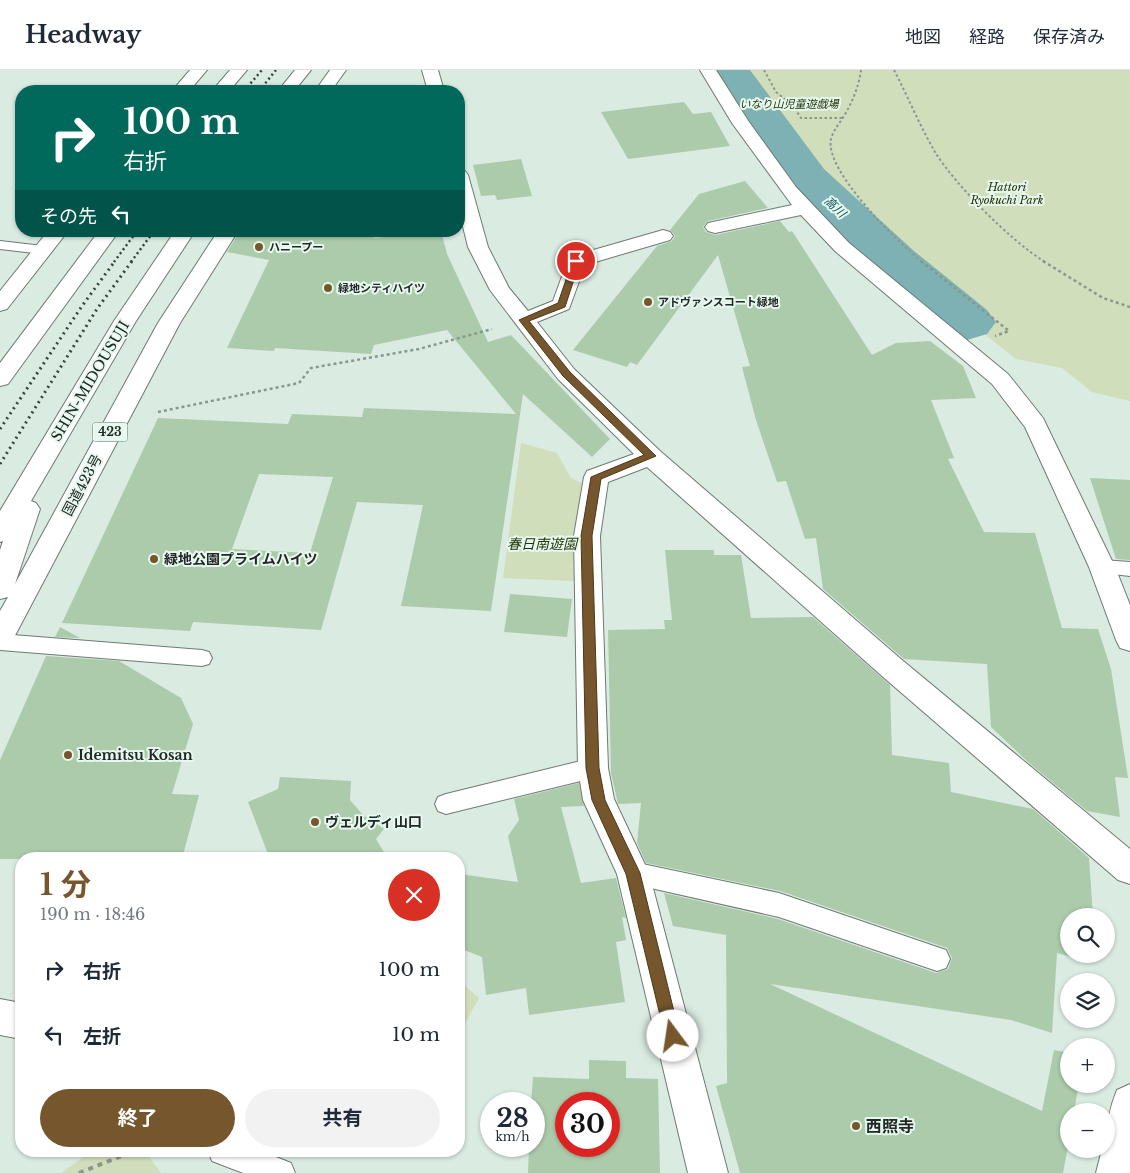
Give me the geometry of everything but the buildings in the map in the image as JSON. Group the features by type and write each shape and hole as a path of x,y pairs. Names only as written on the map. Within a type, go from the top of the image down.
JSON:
{"main road":[{"path":"185,85 199,70"},
{"path":"225,85 238,70"},
{"path":"291,85 303,70"},
{"path":"327,85 338,70"},
{"path":"430,70 434,85"},
{"path":"708,70 741,123 790,191 805,208 842,247 1000,379 1035,424 1102,567 1130,640"},
{"path":"465,198 478,247 500,290 566,374 651,456 892,668 1130,870"},
{"path":"715,227 805,208"},
{"path":"524,320 562,305 576,261 663,236"},
{"path":"0,305 53,237"},
{"path":"0,379 105,237"},
{"name":"SHIN-MIDOUSUJI","path":"0,533 125,321 181,237"},
{"name":"国道423号","path":"0,637 169,323 224,237"},
{"path":"651,456 596,477 587,536 593,768 598,800 633,873 708,1173"},
{"path":"0,589 43,460"},
{"path":"0,1018 15,1020"},
{"path":"1116,1173 1130,1103"}],"lane":[{"path":"0,246 43,250"},
{"path":"1102,567 1130,570"},
{"path":"0,642 202,658"},
{"path":"446,804 593,768"},
{"path":"633,873 779,905 937,959"},
{"path":"238,1157 281,1173"}],"path":[{"path":"764,70 773,88 781,98 794,104 801,118 843,118"},
{"path":"861,70 861,78 843,118 832,133 830,147 842,176 882,225 1008,331 992,337"},
{"path":"894,70 936,153 980,207 1034,255 1103,298 1130,307"},
{"path":"149,414 299,383 311,368 419,349 524,320"},
{"path":"79,1173 119,1157"}],"green space":[{"name":"Hattori Ryokuchi Park","path":"723,70 1130,70 1130,401 1092,392 1062,368 1016,359 800,188"},
{"name":"春日南遊園","path":"521,443 557,453 571,478 584,484 575,581 503,578"},
{"path":"465,986 479,998 465,1023"},
{"path":"84,1157 149,1157 161,1173 61,1173"}],"waterway":[{"name":"高川","path":"728,70 806,180 895,263 967,322"}],"railway":[{"path":"249,85 262,70"},
{"path":"264,85 276,70"},
{"path":"114,262 133,237"},
{"path":"131,262 150,237"},
{"path":"0,429 82,306 115,261"},
{"path":"0,464 97,309 132,261"}],"place":[{"name":"ハニープー","path":"259,247"},
{"name":"緑地シティハイツ","path":"328,288"},
{"name":"アドヴァンスコート緑地","path":"648,302"},
{"name":"緑地公園プライムハイツ","path":"154,559"},
{"name":"Idemitsu Kosan","path":"68,755"},
{"name":"ヴェルディ山口","path":"315,822"},
{"name":"西照寺","path":"856,1126"}],"route":[{"path":"576,261 562,305 524,320 566,374 651,456 596,477 587,536 593,768 598,800 633,873 673,1036"}],"park label":[{"name":"いなり山児童遊戯場","path":"789,104"}]}
